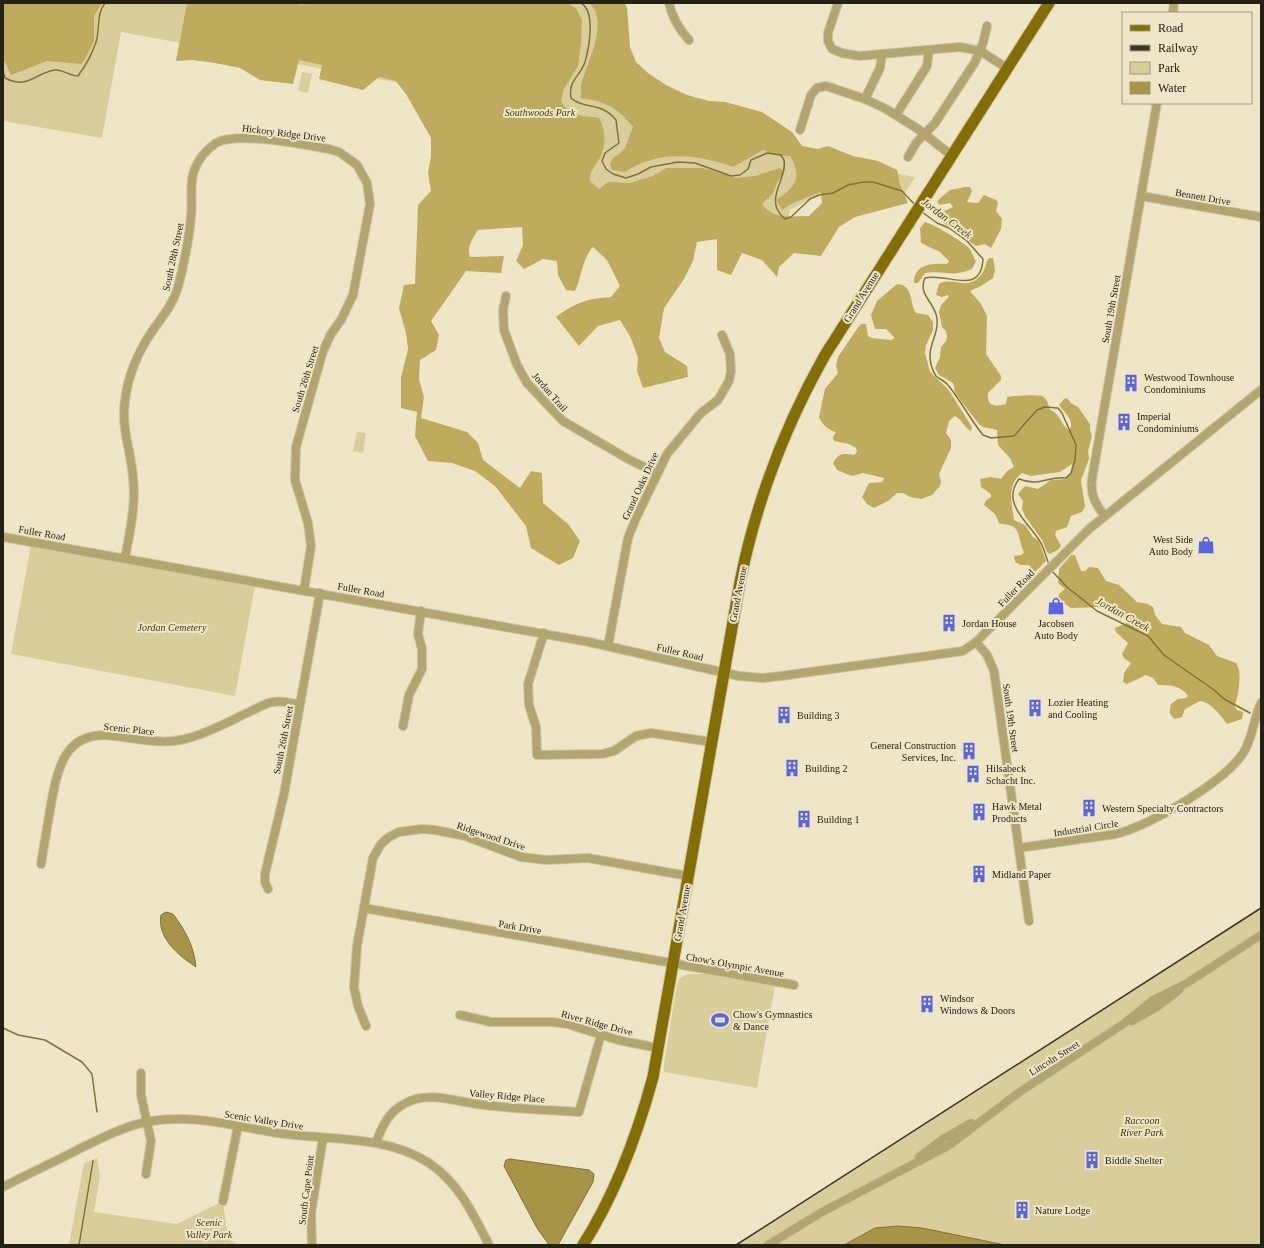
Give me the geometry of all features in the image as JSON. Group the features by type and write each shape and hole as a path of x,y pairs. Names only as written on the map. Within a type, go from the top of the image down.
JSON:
{"main road":[{"name":"Grand Avenue","path":"582,1245 615,1187 632,1144 651,1084 740,582 749,540 777,453 809,384 825,355 1049,3"}],"street":[{"path":"669,3 680,29 689,40"},
{"path":"838,3 827,37 832,49 850,55 882,54 960,47 980,51 1007,68"},
{"path":"908,157 916,144 935,123 980,51 987,26"},
{"path":"896,115 927,66 929,50"},
{"path":"865,99 880,68 882,54"},
{"path":"800,130 811,95 817,88 830,87 865,99 896,115 925,134 951,155"},
{"name":"South 19th Street","path":"1105,516 1095,502 1091,488 1157,104"},
{"name":"Hickory Ridge Drive","path":"197,163 205,151 218,142 232,138 246,138 329,149 339,152 357,165 366,179"},
{"name":"South 28th Street","path":"125,558 134,507 132,471 124,432 127,386 137,357 170,306 178,288 192,215 191,181 197,163"},
{"name":"South 26th Street","path":"304,590 311,546 308,523 295,480 296,447 323,351 331,334 347,309 353,295 370,204 370,194 366,179"},
{"name":"Bennett Drive","path":"1141,196 1261,217"},
{"name":"Jordan Trail","path":"506,296 503,310 504,330 517,365 527,383 563,421 628,459 657,473"},
{"name":"Grand Oaks Drive","path":"608,646 628,538 657,473 667,454 681,436 701,413 718,400 727,386 731,365 730,354 722,335"},
{"name":"Fuller Road","path":"3,537 544,633 724,673 753,678 782,676 952,654 963,651 976,642 1058,559 1105,516 1261,390"},
{"name":"South 26th Street","path":"268,889 265,882 265,874 284,794 320,593"},
{"path":"403,726 409,695 422,669 422,649 418,634 422,611"},
{"path":"544,633 528,684 529,705 536,726 537,755 602,754 614,751 636,736 651,733 712,742"},
{"name":"South 19th Street","path":"976,642 988,655 994,671 1029,921"},
{"name":"Scenic Place","path":"40,864 58,768 66,754 79,742 90,737 104,735 147,741 163,742 181,740 202,734 269,703 283,702 300,705"},
{"name":"Industrial Circle","path":"1019,848 1129,831 1155,820 1214,782 1237,762 1244,750 1261,703"},
{"name":"Ridgewood Drive","path":"366,1026 355,996 353,977 364,908 373,858 380,844 399,832 422,829 465,836 521,857 546,860 588,858 688,876"},
{"name":"Park Drive","path":"364,908 673,964"},
{"name":"Lincoln Street","path":"768,1245 822,1212 948,1146 997,1108 1122,1025 1153,1000 1187,982 1261,935"},
{"name":"Chow's Olympic Avenue","path":"673,964 794,985"},
{"name":"River Ridge Drive","path":"460,1015 491,1022 552,1022 567,1024 601,1035 658,1048"},
{"name":"Valley Ridge Place","path":"376,1143 383,1125 394,1111 406,1102 421,1098 438,1098 484,1105 580,1112 601,1035"},
{"path":"141,1073 140,1095 150,1136 151,1149 146,1174"},
{"name":"Scenic Valley Drive","path":"3,1187 110,1134 146,1122 164,1119 192,1119 323,1138 376,1143 396,1147 413,1154 429,1163 447,1177 466,1201 489,1245"},
{"path":"223,1200 238,1126"},
{"name":"South Cape Point","path":"312,1245 311,1213 323,1138"},
{"name":"Lincoln Street","path":"776,1245 796,1229"}],"green space":[{"name":"Southwoods Park","path":"3,3 606,3 621,99 799,156 915,177 904,194 898,189 814,197 790,210 785,241 445,179 460,94 121,32 102,138 3,121"},
{"path":"3,3 102,3 94,16 94,42 82,64 47,61 11,75 3,58"},
{"path":"187,3 295,3 301,5 313,3 567,3 576,8 582,20 581,43 578,66 564,89 561,101 569,110 577,115 599,118 604,133 603,148 600,158 591,172 590,181 599,189 608,182 630,183 653,176 666,168 703,168 736,178 755,176 780,168 784,172 773,193 762,204 771,213 777,215 809,216 822,203 821,192 793,203 782,210 776,200 788,191 795,181 796,170 790,156 774,155 763,150 733,167 706,159 678,156 664,157 638,165 625,172 612,170 610,164 613,158 624,150 633,127 621,114 610,106 597,101 581,98 581,84 592,53 597,31 595,11 589,3 624,3 627,7 630,47 636,62 648,73 666,85 687,95 709,101 725,102 762,112 792,132 802,146 818,149 828,146 853,156 878,161 897,170 900,185 908,203 855,217 839,227 821,256 794,253 779,267 777,277 762,260 742,253 731,275 717,270 717,239 697,242 693,261 684,279 664,308 659,338 665,352 687,366 688,377 643,388 637,371 638,358 631,338 620,320 598,326 579,346 556,317 582,302 611,297 620,286 607,260 593,247 584,262 575,291 566,290 558,275 557,261 543,259 524,269 516,261 523,245 522,227 478,230 469,247 470,257 504,256 501,273 466,271 431,321 439,335 436,350 420,360 419,379 424,397 421,418 467,432 478,443 483,460 520,488 531,471 542,473 543,503 568,524 580,541 573,558 559,565 531,548 526,526 495,486 475,471 452,463 428,461 415,436 417,412 401,408 401,377 408,349 406,333 399,308 404,285 415,284 418,205 431,191 428,173 431,157 431,138 406,94 396,81 379,77 363,90 319,79 322,65 299,60 293,84 260,80 240,68 215,63 192,60 176,61"},
{"path":"302,72 312,74 308,93 298,91"},
{"path":"970,187 972,191 967,202 978,203 984,195 996,200 998,203 996,211 1002,219 1001,229 991,248 985,244 976,246 961,236 958,231 952,229 937,218 938,214 953,207 950,203 939,205 937,201 950,190"},
{"path":"925,222 947,233 971,250 976,261 972,269 958,273 925,273 918,283 914,283 917,272 920,268 936,264 947,264 949,261 940,252 921,243 920,228"},
{"path":"989,258 993,258 995,270 993,278 970,291 981,304 987,316 986,354 1001,376 1001,380 988,393 990,403 995,405 1006,404 1007,397 1030,395 1042,396 1047,400 1050,410 1056,414 1069,430 1071,427 1070,420 1059,405 1064,399 1067,398 1071,403 1078,407 1090,424 1092,436 1088,451 1089,459 1081,480 1085,507 1082,512 1071,516 1067,527 1056,531 1055,535 1061,546 1059,549 1050,554 1047,552 1042,540 1025,516 1022,509 1023,501 1018,494 1025,486 1038,489 1051,480 1066,479 1071,472 1072,464 1060,472 1031,476 1022,473 1014,483 1011,501 1014,520 1025,525 1033,537 1039,541 1046,561 1035,572 1029,565 1020,565 1015,562 1014,556 1022,555 1024,552 1017,530 1010,525 999,523 995,514 984,505 986,500 991,497 991,494 981,487 980,479 991,477 1001,479 1007,471 1014,467 1010,458 998,445 997,430 980,425 955,392 953,383 939,375 935,368 940,357 941,347 946,341 947,337 946,331 942,327 939,312 941,305 949,297 948,295 942,297 936,295 939,284 944,282 965,283 976,280 982,273"},
{"path":"897,284 902,285 909,291 916,313 928,315 933,322 933,330 926,345 925,353 930,372 948,389 972,427 971,431 955,416 949,421 946,433 951,440 951,448 939,474 941,482 940,486 932,495 921,499 910,497 903,493 897,493 888,501 874,508 867,504 862,497 869,483 882,482 884,478 863,473 852,476 837,470 833,463 837,457 841,454 854,455 857,452 856,448 849,444 834,441 833,437 836,432 826,426 819,417 825,389 838,373 836,366 838,357 859,326 866,324 868,336 872,338 891,340 895,338 886,329 875,329 871,315 877,301"},
{"path":"357,432 366,433 363,453 353,451"},
{"name":"Jordan Cemetery","path":"31,545 255,585 235,696 11,654"},
{"path":"1071,555 1075,555 1081,571 1085,571 1089,567 1098,568 1106,581 1119,585 1137,602 1148,604 1153,607 1155,615 1162,624 1181,627 1185,633 1209,645 1217,656 1236,663 1240,678 1235,707 1237,710 1243,712 1242,719 1227,724 1219,713 1212,707 1200,701 1185,709 1182,717 1175,719 1170,713 1171,704 1178,699 1186,698 1188,696 1185,692 1171,686 1158,685 1153,678 1146,675 1127,684 1123,682 1124,673 1131,663 1124,658 1122,654 1128,643 1116,632 1115,628 1129,622 1129,619 1098,607 1071,608 1058,599 1059,594 1065,589 1058,583 1059,569"},
{"name":"Raccoon River Park","path":"1261,908 1261,1245 736,1245"},
{"name":"Chow's Gymnastics & Dance","path":"688,974 707,974 775,986 757,1088 664,1072 677,984 680,978"},
{"name":"Scenic Valley Park","path":"97,1158 100,1176 94,1212 177,1224 223,1201 228,1239 239,1245 69,1245 84,1163"}],"water":[{"path":"166,912 173,914 185,932 191,945 196,967 182,957 170,945 162,931 161,915"},
{"path":"510,1159 589,1170 594,1174 593,1182 558,1245 549,1245 537,1228 504,1166 506,1160"},
{"path":"898,1226 922,1228 1005,1245 844,1245 875,1228"}],"waterway":[{"name":"Jordan Creek","path":"3,71 5,78 20,82 31,80 42,74 55,70 78,76 84,68 94,47 97,37 99,16 106,3"},
{"name":"Jordan Creek","path":"581,3 589,14 590,31 585,62 571,87 571,98 581,104 604,110 616,120 619,143 605,153 602,161 606,169 613,174 626,178 651,167 678,162 695,163 731,176 740,175 748,169 751,160 767,153 781,155 784,160 783,175 777,190 776,204 779,212 785,219 791,217 810,199 819,195 833,193 848,185 863,182 873,182 902,191 915,205"},
{"name":"Jordan Creek","path":"922,212 967,241 983,259 981,270 976,277 970,280 934,277 925,278 923,289 934,308 937,319 937,328 930,351 930,360 936,376 948,385 983,435 991,438 1014,436 1037,410 1045,407 1058,408 1062,413 1076,445 1075,460 1071,473 1066,478 1054,478 1038,482 1019,479 1014,488 1014,504 1041,543 1050,566"},
{"name":"Jordan Creek","path":"1052,571 1067,587 1097,611 1148,636 1164,655 1214,690 1224,699 1250,713"},
{"path":"3,1028 18,1035 45,1040 82,1062 92,1074 97,1112"},
{"path":"79,1245 93,1161"}],"railway":[{"path":"736,1245 1261,908"}],"place":[{"name":"Westwood Townhouse Condominiums","path":"1131,383"},
{"name":"Imperial Condominiums","path":"1124,422"},
{"name":"West Side Auto Body","path":"1206,545"},
{"name":"Jacobsen Auto Body","path":"1056,606"},
{"name":"Jordan House","path":"949,623"},
{"name":"Lozier Heating and Cooling","path":"1035,708"},
{"name":"Building 3","path":"784,715"},
{"name":"General Construction Services, Inc.","path":"969,751"},
{"name":"Building 2","path":"792,768"},
{"name":"Hilsabeck Schacht Inc.","path":"973,774"},
{"name":"Western Specialty Contractors","path":"1089,808"},
{"name":"Hawk Metal Products","path":"979,812"},
{"name":"Building 1","path":"804,819"},
{"name":"Midland Paper","path":"979,874"},
{"name":"Windsor Windows & Doors","path":"927,1004"},
{"name":"Chow's Gymnastics & Dance","path":"720,1020"},
{"name":"Biddle Shelter","path":"1092,1160"},
{"name":"Nature Lodge","path":"1022,1210"}]}
